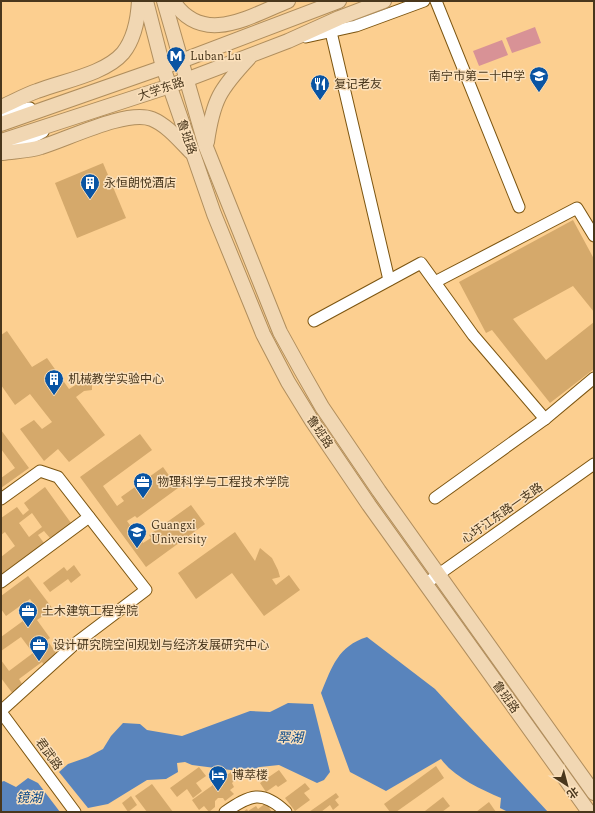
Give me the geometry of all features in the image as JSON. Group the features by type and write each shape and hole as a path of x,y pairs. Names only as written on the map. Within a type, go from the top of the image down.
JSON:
{"main road":[{"path":"1,107 36,91 105,68 123,54 130,42 138,20 139,1"},
{"name":"鲁班路","path":"146,1 163,67 214,214 263,334 284,375 312,421 425,584 590,801"},
{"name":"鲁班路","path":"164,1 206,147 280,332 322,407 438,574 590,801"},
{"path":"173,1 177,8 193,20 210,26 226,26 288,1"},
{"name":"大学东路","path":"1,124 181,61 338,1"},
{"name":"大学东路","path":"1,149 69,119 170,86 288,41 339,18 384,1"},
{"path":"206,147 211,115 218,96 230,78 252,54"},
{"path":"1,149 40,148 125,118 142,116 153,119 168,129 193,154"}],"street":[{"path":"310,11 326,1"},
{"path":"288,41 356,26 424,1"},
{"path":"436,1 519,207"},
{"path":"331,32 389,280"},
{"path":"1,114 64,101"},
{"path":"435,282 577,208 594,236"},
{"path":"314,320 421,263 473,335 545,419"},
{"path":"435,498 545,419 594,378"},
{"name":"心圩江东路一支路","path":"425,584 594,464"},
{"path":"1,499 40,471 58,476 146,590 76,643 1,711"},
{"path":"1,582 89,517"},
{"name":"君武路","path":"1,711 75,812"},
{"path":"225,812 245,798 262,796 276,802 286,812"}],"shaded area":[{"path":"535,27 541,43 512,53 506,38"},
{"path":"502,40 508,55 479,66 473,51"}],"water":[{"path":"367,637 435,689 548,812 508,812 500,808 501,798 460,777 441,759 386,791 350,772 321,693 337,659 349,646"},
{"name":"翠湖","path":"288,703 313,704 330,772 324,780 317,783 279,765 260,767 246,772 192,765 185,762 177,763 178,772 166,779 147,780 108,804 88,808 59,772 68,764 88,757 103,749 111,736 123,723 140,724 147,730 182,736 250,711 270,712"},
{"name":"镜湖","path":"28,778 38,783 60,812 1,812 1,782 4,781 16,787"}],"building":[{"name":"永恒朗悦酒店","path":"103,163 126,218 77,238 55,183"},
{"path":"573,220 594,259 594,312 573,286 513,319 546,360 594,322 594,369 550,403 492,330 486,333 459,282"},
{"name":"机械教学实验中心","path":"7,331 32,367 47,358 69,389 82,381 92,380 92,390 84,391 76,397 105,435 69,462 58,449 44,461 20,429 34,420 42,429 52,422 30,394 15,405 1,385 1,335"},
{"path":"1,430 29,468 1,488 1,478 15,468 1,449"},
{"name":"物理科学与工程技术学院","path":"140,434 152,450 103,486 117,506 124,501 121,497 163,467 178,488 137,518 135,516 127,521 143,543 151,538 149,535 191,505 205,524 146,567 80,477"},
{"path":"45,487 71,523 50,538 44,531 38,535 44,543 1,574 1,557 15,546 5,532 1,535 1,518 17,507 23,515 29,510 24,503","holes":["32,513 42,527 29,537 19,523"]},
{"path":"235,532 255,561 260,548 272,558 280,577 272,579 276,585 289,575 300,590 264,616 232,573 196,599 178,573"},
{"path":"74,565 81,575 71,583 68,579 50,592 43,583 64,567 67,571"},
{"name":"土木建筑工程学院","path":"28,576 53,609 37,620 50,638 47,640 58,656 45,666 42,662 19,679 24,687 13,694 1,678 1,660 9,671 33,653 21,637 1,651 1,637 38,610 30,599 6,616 1,609 1,596"},
{"path":"436,766 444,778 396,812 390,812 384,804"},
{"path":"199,767 206,776 196,783 202,791 193,798 187,789 177,797 170,788"},
{"path":"279,770 287,781 278,787 276,785 266,792 260,783"},
{"name":"博萃楼","path":"231,772 236,779 232,783 234,787 230,790 234,794 225,801 223,798 218,798 215,801 215,807 209,812 204,806 199,810 192,800"},
{"path":"305,783 310,789 304,793 310,800 295,811 285,798"},
{"path":"152,784 173,812 147,812 135,796"},
{"path":"336,793 339,797 335,800 339,805 333,810 330,805 321,812 309,812"},
{"path":"131,796 137,805 128,812 122,803"},
{"path":"443,797 450,806 442,812 425,811"},
{"path":"489,802 496,812 476,812"},
{"path":"266,803 272,812 243,812 256,806 258,809"}],"place":[{"name":"Luban Lu","path":"176,73"},
{"name":"南宁市第二十中学","path":"539,93"},
{"name":"复记老友","path":"320,101"},
{"name":"永恒朗悦酒店","path":"90,200"},
{"name":"机械教学实验中心","path":"54,396"},
{"name":"物理科学与工程技术学院","path":"143,499"},
{"name":"Guangxi University","path":"137,549"},
{"name":"土木建筑工程学院","path":"28,628"},
{"name":"设计研究院空间规划与经济发展研究中心","path":"39,662"},
{"name":"博萃楼","path":"218,792"}]}
